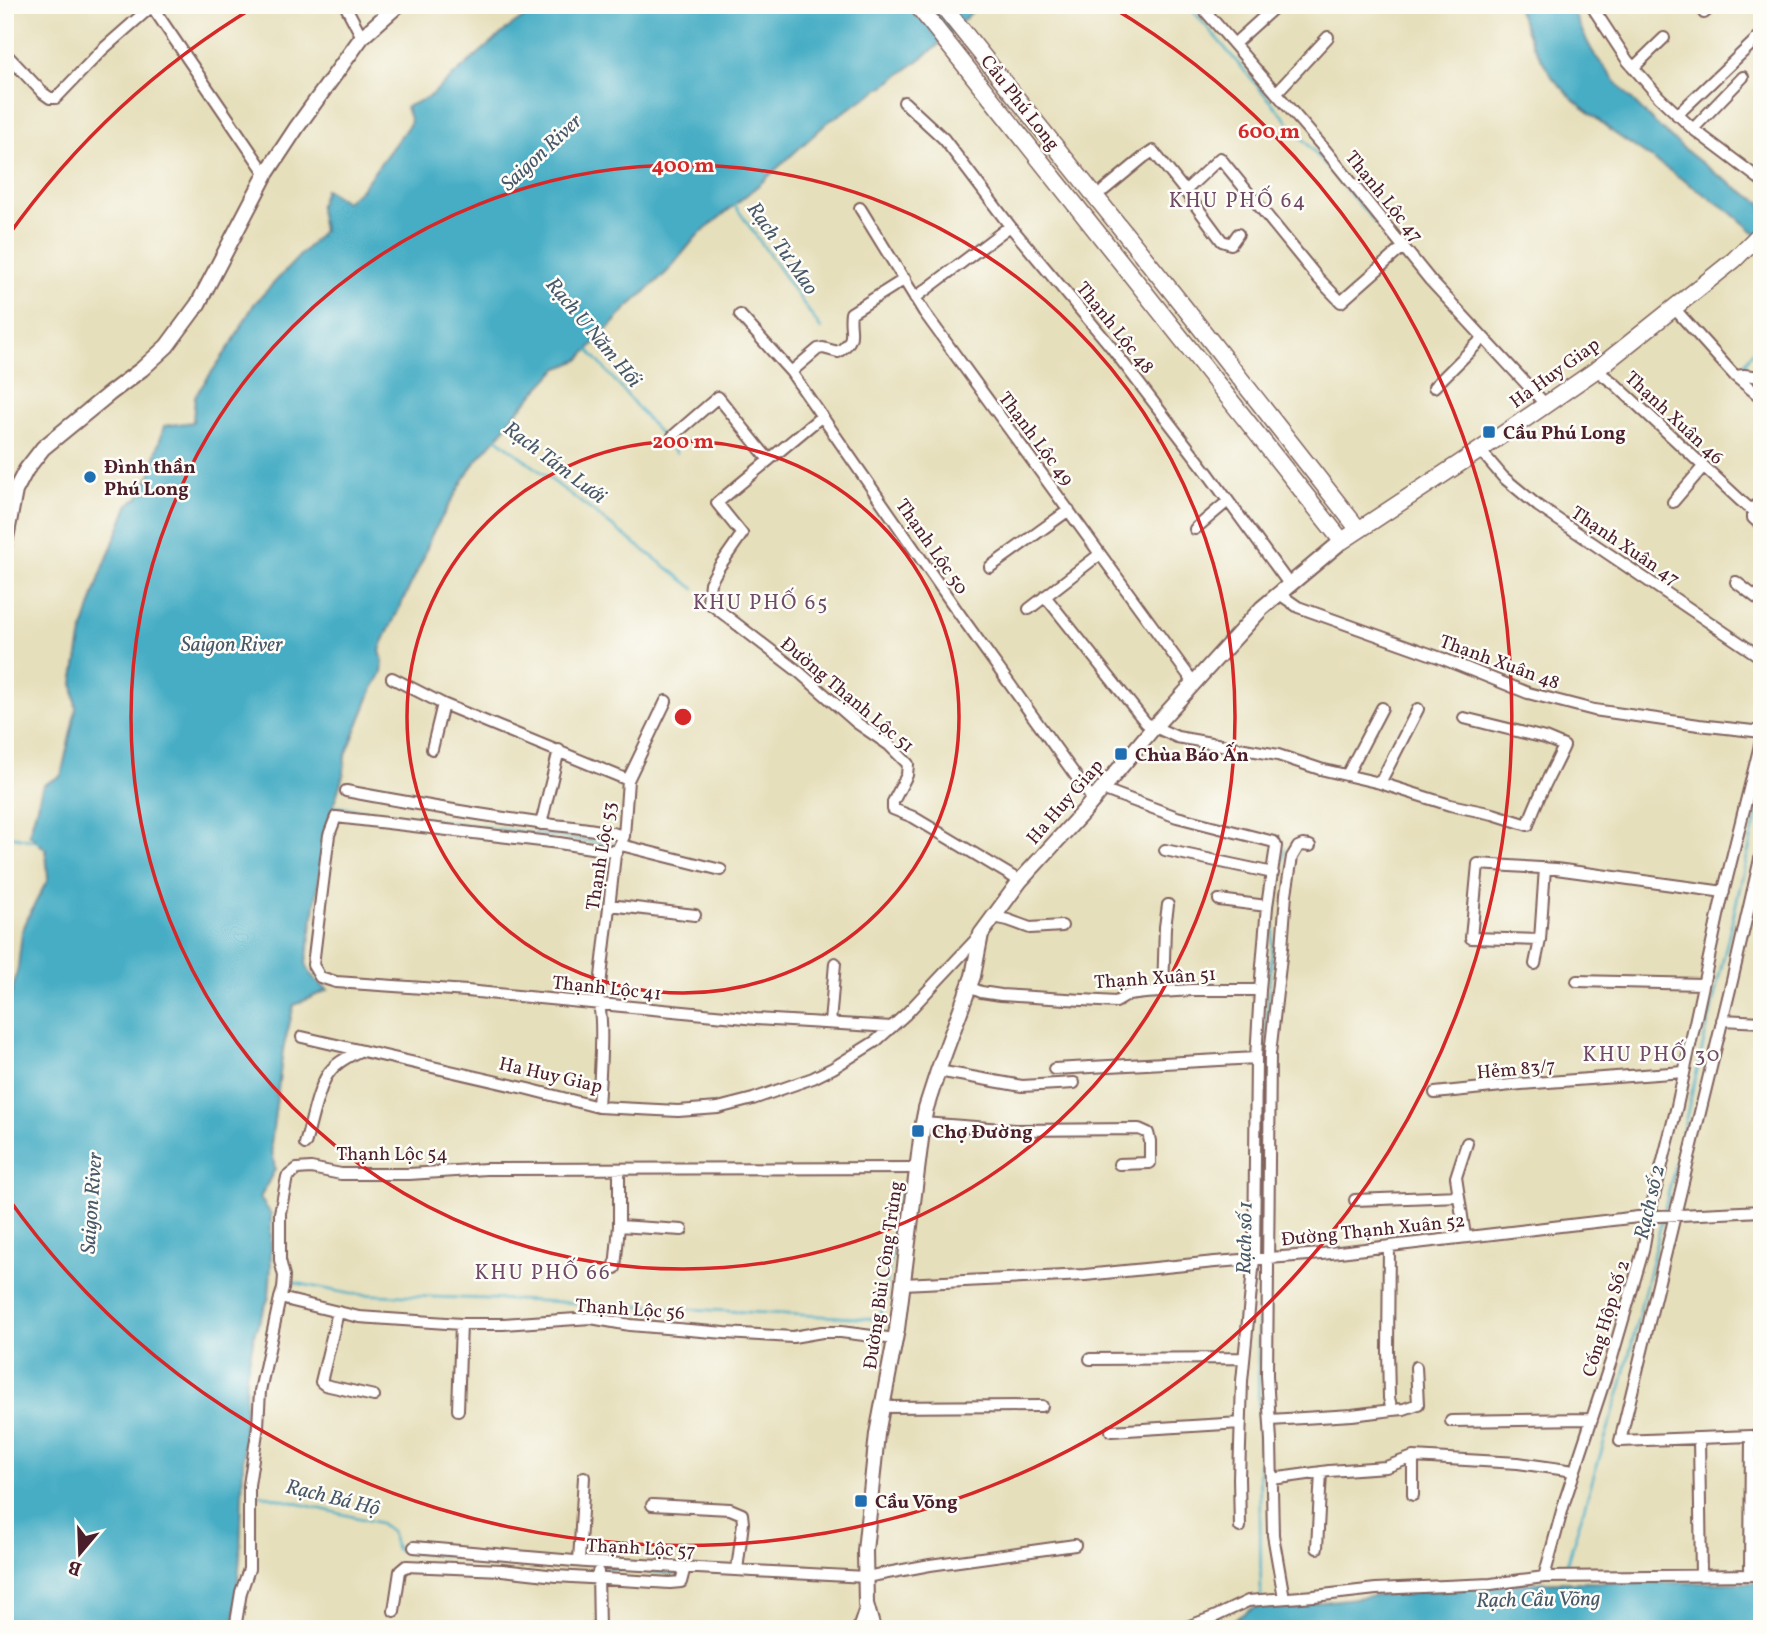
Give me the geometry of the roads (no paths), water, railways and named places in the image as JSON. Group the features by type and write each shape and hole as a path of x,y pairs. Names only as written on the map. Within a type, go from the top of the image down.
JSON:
{"main road":[{"name":"Cầu Phú Long","path":"917,5 1342,541"},
{"name":"Cầu Phú Long","path":"942,5 1359,530"},
{"name":"Ha Huy Giap","path":"1342,541 1596,370 1734,260 1762,232"}],"street":[{"path":"5,53 43,93 50,98 56,98 102,50 151,5 266,174"},
{"path":"345,5 362,37"},
{"path":"5,543 15,491 26,470 43,448 167,346 198,304 266,174 331,78 362,37 398,5"},
{"name":"Thạnh Lộc 47","path":"1200,5 1322,146 1430,280 1546,405"},
{"path":"1234,44 1277,5"},
{"path":"1591,5 1627,60 1659,97 1693,129 1762,181"},
{"path":"1704,13 1713,5"},
{"path":"1677,115 1762,34"},
{"path":"1276,93 1328,37"},
{"path":"1634,67 1664,38"},
{"path":"1693,129 1743,77"},
{"name":"Thạnh Lộc 48","path":"904,102 944,139 1010,226 1108,343 1228,501 1284,588"},
{"path":"1104,190 1153,151 1222,241 1231,244 1238,234"},
{"path":"1185,191 1220,158 1340,302 1403,247"},
{"name":"Thạnh Lộc 49","path":"860,208 915,298 1194,683"},
{"path":"915,298 1010,226"},
{"path":"791,372 818,349 838,352 843,349 852,332 851,313 905,279"},
{"path":"1673,307 1752,374 1762,398"},
{"name":"Thạnh Lộc 50","path":"740,314 791,372 951,602 1098,795"},
{"path":"1434,387 1483,338"},
{"name":"Thạnh Xuân 46","path":"1596,370 1615,384 1741,502 1749,508 1757,504"},
{"path":"673,436 719,397 769,460 822,416"},
{"name":"Thạnh Xuân 47","path":"1480,450 1503,477 1538,506 1762,658"},
{"name":"Đường Thạnh Lộc 51","path":"769,460 717,503 743,534 710,583 708,602 799,672 908,764 906,775 893,802 893,809 913,817 1020,881"},
{"path":"1673,502 1703,467"},
{"path":"1195,529 1228,501"},
{"path":"1757,504 1753,518 1762,526"},
{"path":"990,566 1069,510"},
{"name":"Ha Huy Giap","path":"302,1037 598,1107 678,1111 718,1108 792,1087 833,1068 876,1041 906,1014 981,934 1020,881 1262,608 1342,541"},
{"path":"1029,609 1100,554"},
{"path":"1736,582 1762,602"},
{"name":"Thạnh Xuân 48","path":"1284,588 1298,607 1441,657 1528,694 1594,710 1762,732"},
{"path":"1045,596 1146,723 1154,727 1177,737 1278,755 1320,769 1528,825 1535,803 1550,779 1564,746 1545,738 1464,718"},
{"path":"392,678 443,704 628,780"},
{"name":"Thạnh Lộc 53","path":"598,1107 600,1006 615,855 621,844 628,780 666,701"},
{"path":"432,750 443,704"},
{"path":"1347,775 1382,708"},
{"path":"1380,783 1418,709"},
{"name":"Cống Hộp Số 2","path":"1544,1577 1643,1251 1762,737"},
{"path":"541,824 559,750"},
{"path":"346,790 426,808 604,831 621,844"},
{"path":"1098,795 1274,842 1276,848 1267,906 1256,1058 1254,1259 1244,1358 1239,1478 1240,1527"},
{"path":"426,808 425,828 558,843 621,844 721,870"},
{"name":"Thạnh Lộc 41","path":"425,828 336,817 329,835 313,965 320,977 336,982 600,1006 892,1027"},
{"path":"1284,1598 1273,1535 1267,1375 1270,1054 1286,894 1294,851 1303,845 1310,846"},
{"path":"1165,850 1273,873"},
{"path":"1181,1629 1248,1601 1314,1597 1376,1589 1491,1584 1544,1577 1756,1575 1751,1436 1620,1441 1762,850"},
{"path":"1540,940 1471,938 1478,864 1545,868 1724,892"},
{"path":"1535,964 1540,940 1545,868"},
{"path":"1219,900 1267,906"},
{"path":"609,905 695,915"},
{"path":"1163,992 1168,905"},
{"path":"994,917 1030,928 1062,926"},
{"name":"Đường Bùi Công Trừng","path":"873,1629 866,1604 865,1551 877,1434 895,1339 916,1168 926,1108 969,987 981,934"},
{"path":"830,1023 835,963"},
{"path":"1577,981 1703,984"},
{"name":"Thạnh Xuân 51","path":"969,987 1002,995 1116,1002 1128,995 1163,992 1260,990"},
{"path":"1722,1020 1762,1022"},
{"path":"305,1144 328,1073 359,1051"},
{"path":"1054,1069 1256,1058"},
{"path":"938,1071 1022,1086 1074,1083"},
{"name":"Hẻm 83/7","path":"1435,1093 1684,1072"},
{"path":"923,1123 1015,1130 1139,1129 1148,1133 1150,1163 1119,1164"},
{"path":"1465,1236 1456,1177 1467,1143"},
{"name":"Thạnh Lộc 54","path":"235,1629 241,1592 249,1569 249,1486 260,1391 282,1287 280,1213 287,1177 297,1169 312,1168 341,1174 409,1174 486,1169 916,1168"},
{"path":"615,1268 619,1226 619,1169"},
{"path":"1355,1200 1459,1195"},
{"name":"Đường Thạnh Xuân 52","path":"903,1284 1085,1275 1322,1254 1649,1216 1762,1211"},
{"path":"619,1226 682,1230"},
{"path":"1389,1246 1389,1398 1392,1410"},
{"name":"Thạnh Lộc 56","path":"282,1287 338,1312 359,1317 461,1324 591,1318 630,1325 725,1333 793,1337 841,1332 895,1339"},
{"path":"338,1312 321,1382 374,1396"},
{"path":"457,1410 461,1324"},
{"path":"1090,1359 1244,1358"},
{"path":"1270,1420 1405,1409 1418,1404 1416,1367"},
{"path":"882,1406 1042,1406"},
{"path":"1451,1421 1592,1419"},
{"path":"1111,1431 1241,1423"},
{"path":"1699,1438 1701,1576"},
{"path":"1272,1479 1386,1467 1413,1457 1518,1463 1574,1471"},
{"path":"1413,1457 1413,1495"},
{"path":"1317,1548 1321,1472"},
{"path":"579,1561 584,1477"},
{"path":"652,1505 730,1509 742,1514 737,1570"},
{"name":"Thạnh Lộc 57","path":"414,1546 579,1561 598,1570 685,1567 866,1577 930,1565 1075,1545"},
{"path":"394,1611 400,1571 406,1566 502,1570 556,1576 598,1570 670,1583 681,1582 685,1567"},
{"path":"598,1570 599,1629"},
{"path":"858,1629 866,1604"}],"water":[{"name":"Saigon River","path":"542,5 976,5 935,48 890,82 828,122 696,237 667,272 627,308 579,360 557,369 472,466 431,536 423,559 383,642 380,651 383,661 382,674 373,688 345,757 344,773 328,821 306,963 309,972 328,990 294,1005 283,1050 271,1144 275,1169 260,1198 271,1214 271,1267 269,1297 255,1332 246,1376 240,1556 234,1629 5,1629 5,1179 13,1175 5,1141 5,1021 18,967 22,932 48,879 46,850 29,834 43,785 61,776 76,709 73,683 82,633 100,576 129,504 139,497 150,475 164,426 193,422 195,396 232,343 254,304 323,231 319,208 325,189 346,202 362,188 411,122 406,107 429,97 507,29"},
{"path":"1516,5 1570,5 1593,52 1651,120 1693,157 1762,203 1762,239 1732,213 1614,133 1574,100 1553,78 1532,43"},
{"name":"Rạch Cầu Võng","path":"1546,1582 1762,1583 1762,1629 1209,1629 1228,1624 1259,1606"}],"waterway":[{"path":"1188,5 1376,224"},
{"name":"Rạch Tư Mao","path":"734,204 821,329"},
{"name":"Rạch số 2","path":"1746,371 1745,363 1762,338"},
{"name":"Rạch U Năm Hối","path":"587,348 676,453"},
{"name":"Rạch số 2","path":"1752,379 1762,387"},
{"name":"Rạch Tám Lưới","path":"495,437 695,589"},
{"name":"Rạch số 2","path":"1664,1212 1762,793"},
{"path":"332,806 617,845"},
{"path":"5,835 40,842"},
{"name":"Rạch số 1","path":"1260,1254 1264,1056 1275,910 1285,849"},
{"path":"286,1281 351,1294 877,1319 883,1310 902,1186"},
{"name":"Rạch số 2","path":"1564,1573 1622,1384 1662,1219"},
{"name":"Rạch số 1","path":"1260,1261 1258,1345 1261,1597"},
{"name":"Rạch Bá Hộ","path":"254,1493 380,1523 391,1531 396,1549 404,1552 527,1562"},
{"name":"Rạch Bá Hộ","path":"603,1568 677,1574"}],"place":[{"name":"Cầu Phú Long","path":"1489,432"},
{"name":"Đình thần Phú Long","path":"90,477"},
{"name":"Chùa Báo Ấn","path":"1121,754"},
{"name":"Chợ Đường","path":"918,1131"},
{"name":"Cầu Võng","path":"861,1501"}],"district":[{"name":"KHU PHỐ 64","path":"1238,200"},
{"name":"KHU PHỐ 65","path":"761,602"},
{"name":"KHU PHỐ 30","path":"1652,1054"},
{"name":"KHU PHỐ 66","path":"543,1272"}]}
